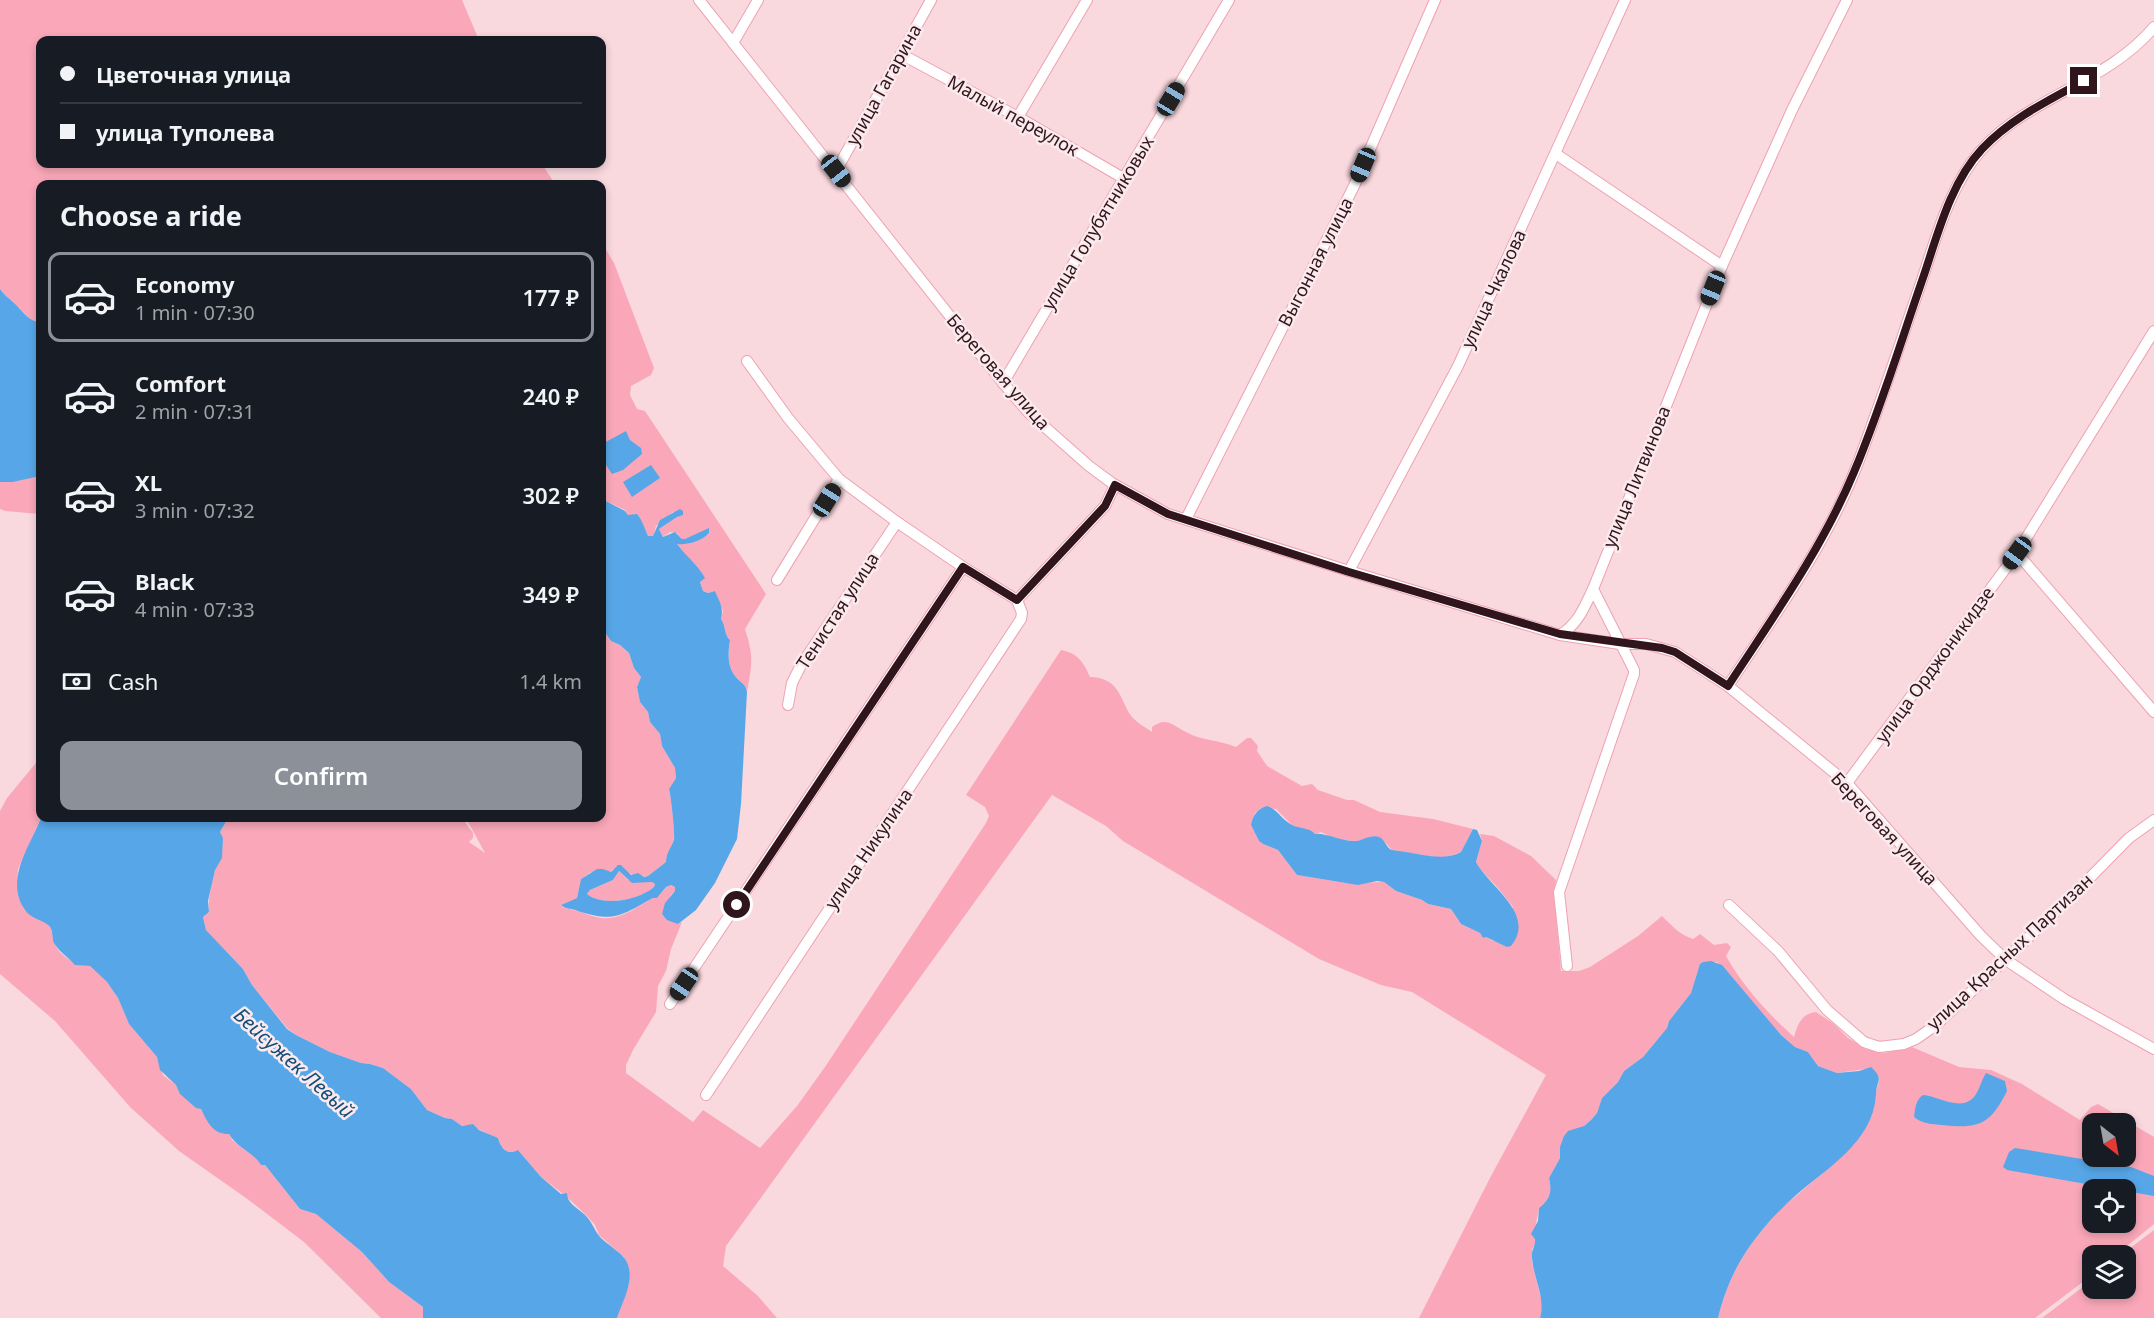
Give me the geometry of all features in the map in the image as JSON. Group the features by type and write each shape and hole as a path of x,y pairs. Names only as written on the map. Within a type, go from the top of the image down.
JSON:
{"street":[{"name":"Береговая улица","path":"699,0 1003,383 1064,446 1115,485 1160,511 1349,572 1560,634 1620,644 1646,644 1675,652 1728,686 1847,783 1981,936 2006,960 2064,999 2154,1049"},
{"path":"733,43 758,0"},
{"name":"улица Гагарина","path":"836,171 932,0"},
{"path":"1018,117 1087,0"},
{"name":"улица Голубятниковых","path":"1003,383 1229,0"},
{"name":"Выгонная улица","path":"1186,519 1354,186 1435,0"},
{"name":"улица Чкалова","path":"1349,572 1458,366 1626,0"},
{"name":"улица Литвинова","path":"1560,634 1569,629 1581,615 1593,589 1722,266 1787,120 1847,0"},
{"path":"1728,686 1803,571 1842,499 1872,425 1937,234 1956,188 1970,165 1982,149 2003,130 2032,110 2119,60 2154,27"},
{"name":"Малый переулок","path":"901,54 1124,178"},
{"path":"1556,154 1722,266"},
{"name":"улица Орджоникидзе","path":"1847,783 2017,553 2154,332"},
{"path":"747,361 788,418 839,479 963,567 1017,600 1105,506 1115,485"},
{"path":"777,580 839,479"},
{"name":"Тенистая улица","path":"788,705 792,683 801,665 897,522"},
{"path":"2017,553 2153,710"},
{"path":"670,1004 963,567"},
{"path":"1567,966 1559,892 1633,679 1634,670 1593,589"},
{"name":"улица Никулина","path":"706,1095 1021,619 1022,613 1017,600"},
{"name":"улица Красных Партизан","path":"1729,905 1778,951 1827,1010 1854,1035 1872,1046 1887,1047 1904,1044 1926,1032 2006,960 2129,838 2154,820"}],"shaded area":[{"path":"0,0 462,0 477,36 36,36 36,168 545,168 552,180 36,180 36,321 0,289"},
{"path":"606,250 614,263 654,368 651,375 631,386 630,395 637,409 645,411 766,594 745,629 751,660 747,692 729,663 730,640 721,619 723,611 715,591 708,593 703,591 700,582 704,578 676,543 694,542 709,533 682,539 677,533 670,532 663,537 659,529 677,517 673,512 656,526 653,537 648,536 634,515 628,515 625,510 606,501"},
{"path":"36,477 36,514 0,509 0,482 13,482"},
{"path":"606,634 611,641 629,653 634,668 641,677 637,687 640,702 648,712 650,722 660,734 662,746 675,768 676,778 669,789 674,838 666,862 648,876 613,869 611,872 591,872 581,879 577,898 561,905 564,908 596,917 615,917 657,898 666,887 671,885 675,887 675,891 670,896 678,924 682,922 671,949 666,971 658,986 656,1012 633,1050 626,1065 626,1073 693,1122 703,1110 760,1148 797,1106 825,1067 986,823 989,816 985,807 966,795 1061,650 1080,659 1090,677 1106,680 1112,684 1131,716 1152,732 1152,727 1165,722 1198,737 1236,747 1247,738 1251,738 1258,746 1257,751 1267,766 1302,786 1312,784 1318,790 1347,800 1354,800 1380,812 1433,819 1473,829 1461,852 1444,858 1392,850 1381,838 1356,841 1338,840 1321,832 1315,834 1292,825 1276,809 1261,808 1255,813 1251,825 1259,841 1278,850 1297,875 1346,883 1384,882 1396,891 1428,904 1451,909 1461,924 1480,933 1483,938 1486,937 1493,941 1513,907 1476,862 1482,841 1480,834 1494,836 1531,856 1556,880 1554,893 1561,971 1579,971 1590,967 1638,936 1662,916 1688,937 1693,939 1700,934 1714,945 1727,943 1731,947 1726,956 1740,978 1775,1019 1794,1037 1804,1017 1816,1012 1834,1024 1848,1038 1866,1049 1884,1053 1912,1047 1959,1067 1991,1070 2022,1084 2080,1120 2082,1118 2082,1167 2136,1167 2136,1126 2154,1137 2154,1224 2128,1245 2082,1245 2082,1283 2035,1318 1718,1318 1730,1281 1755,1239 1783,1207 1846,1152 1866,1126 1872,1111 1879,1077 1865,1069 1837,1073 1818,1066 1808,1052 1795,1047 1781,1035 1717,962 1703,962 1691,993 1669,1021 1667,1028 1643,1057 1624,1071 1618,1082 1602,1098 1597,1113 1591,1120 1560,1147 1560,1158 1549,1178 1550,1197 1539,1208 1535,1229 1536,1244 1532,1249 1532,1263 1543,1306 1540,1318 1419,1318 1491,1176 1546,1075 1412,992 1381,985 1319,959 1123,841 1106,826 1052,795 726,1246 723,1266 758,1296 777,1318 617,1318 629,1284 624,1257 599,1235 595,1225 587,1216 541,1177 519,1151 508,1151 503,1148 498,1138 476,1128 462,1126 452,1119 427,1110 411,1089 383,1068 330,1052 296,1035 287,1028 252,985 243,969 206,930 203,917 209,912 209,897 223,843 220,832 226,822 465,822 473,833 473,838 469,842 485,853 468,822 606,822"},
{"path":"36,763 36,822 39,822 18,869 17,884 24,909 50,927 56,947 63,955 79,964 90,966 107,982 118,998 129,1024 157,1057 163,1075 176,1085 181,1094 201,1109 223,1134 229,1134 233,1141 265,1165 300,1209 316,1214 362,1252 389,1282 423,1307 423,1318 381,1318 304,1242 179,1151 130,1107 55,1021 0,974 0,811 7,798"},
{"path":"619,871 628,880 652,882 655,884 654,887 647,892 621,900 602,900 587,894 590,890 613,880"},
{"path":"2098,1104 2113,1113 2086,1113"},
{"path":"2154,1230 2154,1318 2042,1318 2082,1288 2082,1299 2136,1299 2134,1245"}],"water":[{"path":"0,289 28,317 36,321 36,477 13,482 0,482"},
{"path":"626,431 630,440 641,448 642,454 623,470 612,474 606,465 606,442"},
{"path":"651,465 660,478 632,497 623,482"},
{"path":"606,501 628,515 637,514 648,536 653,536 660,520 680,509 683,515 659,529 663,537 675,532 685,539 709,528 709,533 698,541 677,544 705,578 700,582 703,591 708,593 715,591 721,608 721,619 730,640 729,663 747,692 741,804 737,839 715,883 696,910 678,924 667,920 662,914 665,903 675,891 675,887 671,885 666,887 657,898 625,913 609,917 590,915 561,905 577,898 581,879 597,869 611,872 621,865 631,875 638,873 644,877 648,876 666,862 674,839 669,789 676,778 675,768 662,746 660,734 650,722 648,712 640,702 637,687 641,677 634,668 629,653 611,641 606,634","holes":["619,871 632,883 652,882 655,884 654,887 647,892 621,900 602,900 587,894 590,890 613,880"]},
{"path":"1267,806 1292,825 1310,830 1315,834 1351,841 1376,836 1392,850 1434,856 1455,855 1461,852 1473,829 1477,830 1482,841 1476,862 1515,912 1518,923 1517,934 1511,946 1507,947 1486,937 1483,938 1480,933 1461,924 1451,909 1428,904 1396,891 1384,882 1358,885 1297,875 1278,850 1259,841 1251,825 1256,813"},
{"name":"Бейсужек Левый","path":"39,822 226,822 220,832 223,838 222,858 215,870 208,901 209,912 203,917 206,930 243,969 252,985 287,1029 330,1052 383,1068 411,1089 427,1110 452,1119 462,1126 473,1124 479,1130 498,1138 505,1150 514,1152 518,1150 541,1177 561,1194 567,1193 567,1197 587,1217 600,1237 623,1256 628,1266 630,1273 628,1289 617,1318 423,1318 423,1307 389,1282 362,1252 316,1214 300,1209 265,1165 261,1165 229,1134 215,1130 201,1109 196,1108 180,1094 176,1085 160,1070 157,1057 129,1024 118,998 107,982 90,966 75,965 54,944 50,927 25,910 19,899 17,887 21,863"},
{"path":"1711,961 1722,965 1781,1035 1795,1047 1808,1052 1818,1066 1837,1073 1859,1071 1871,1067 1875,1071 1879,1080 1873,1112 1867,1127 1846,1153 1795,1196 1755,1239 1730,1281 1718,1318 1540,1318 1540,1295 1532,1257 1535,1239 1531,1234 1538,1221 1539,1208 1550,1194 1549,1178 1560,1158 1560,1147 1564,1136 1568,1131 1584,1126 1597,1113 1602,1098 1618,1082 1624,1071 1643,1057 1667,1028 1669,1021 1691,993 1700,964"},
{"path":"1986,1073 2005,1081 2007,1091 1989,1118 1974,1125 1955,1126 1927,1123 1914,1117 1917,1102 1923,1095 1958,1103 1971,1100"},
{"path":"2015,1148 2082,1159 2082,1167 2131,1167 2154,1176 2154,1196 2136,1193 2136,1179 2082,1179 2082,1183 2007,1170 2003,1167 2009,1152"}],"route":[{"path":"737,905 963,567 1017,600 1105,506 1115,485 1168,514 1349,572 1560,634 1620,644 1646,644 1675,652 1728,686 1808,562 1842,499 1855,470 1937,234 1956,188 1982,149 1996,136 2032,110 2084,81"}]}
